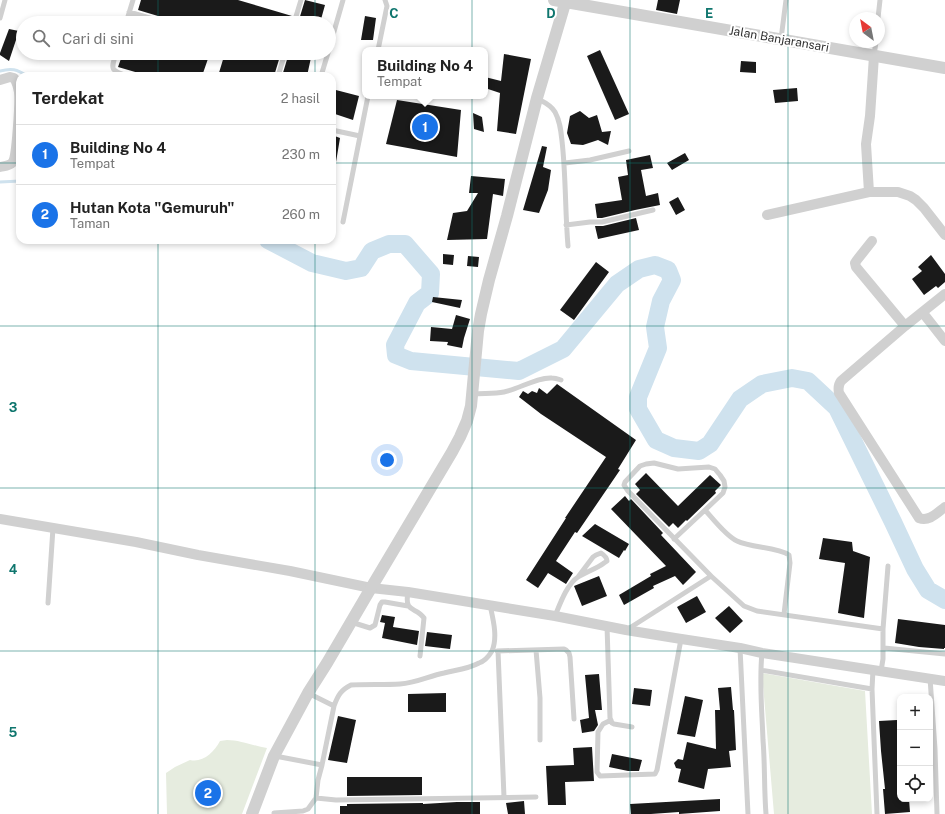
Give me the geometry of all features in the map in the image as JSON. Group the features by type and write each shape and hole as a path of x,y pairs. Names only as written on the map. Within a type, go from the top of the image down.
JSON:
{"street":[{"name":"Jalan Banjaransari","path":"562,1 945,68"},
{"path":"252,814 274,756 308,693 452,452 467,421 471,406 481,314 562,1"},
{"path":"869,192 866,144 870,116 874,56"},
{"path":"0,80 10,77 14,78 16,81"},
{"path":"0,167 12,163 14,160 16,147"},
{"path":"767,215 869,192 898,192 910,196 916,200 945,235"},
{"path":"872,241 855,263 856,267 905,326"},
{"path":"945,294 841,381 838,389 918,518 922,520 927,519 945,507"},
{"path":"923,313 945,341"},
{"path":"0,519 85,533 290,571 371,588 408,592 490,605 762,653 945,681"}],"lane":[{"path":"0,18 5,0"},
{"path":"128,16 133,0"},
{"path":"296,16 301,0"},
{"path":"336,24 343,0"},
{"path":"379,47 387,6 385,0"},
{"path":"781,40 786,0"},
{"path":"879,12 880,0"},
{"path":"129,12 143,16"},
{"path":"874,56 875,48"},
{"path":"114,60 112,65 115,72"},
{"path":"279,72 283,60"},
{"path":"322,72 326,60"},
{"path":"537,98 549,105 559,120 565,163 566,224 568,246"},
{"path":"343,222 367,99"},
{"path":"336,131 360,136"},
{"path":"565,163 590,160 629,151"},
{"path":"566,224 602,222 653,210"},
{"path":"472,394 503,392 546,378 561,380"},
{"path":"674,539 722,493 724,481 715,469 709,467 678,469 654,463 640,466 625,482 625,488 674,539 711,576 744,606 757,611 884,629"},
{"path":"705,510 720,527 736,541 756,547 784,552 789,555 790,563 784,614"},
{"path":"48,602 53,528"},
{"path":"555,616 570,585 590,561 596,555 601,553 607,558 607,561 604,564 578,577"},
{"path":"877,814 872,689 884,648 888,566"},
{"path":"626,630 711,576"},
{"path":"408,592 408,606"},
{"path":"351,622 370,628 375,624 382,602 408,606 424,618 420,656"},
{"path":"274,813 303,811 308,809 316,798 318,780 334,706 337,698 345,688 351,685 414,683 443,673 481,663 492,651 494,638 493,619 490,605"},
{"path":"608,626 610,718 614,724 632,727"},
{"path":"611,720 603,724 598,732 598,774 600,776 655,774 657,770 681,639"},
{"path":"740,648 748,814"},
{"path":"884,648 945,654"},
{"path":"492,651 564,649 569,652 574,719"},
{"path":"536,650 540,698 540,740"},
{"path":"498,651 504,797"},
{"path":"762,653 761,701 766,814"},
{"path":"761,670 872,689"},
{"path":"930,678 935,749 937,814"},
{"path":"308,693 334,706"},
{"path":"274,756 322,764"},
{"path":"316,798 336,800 536,797"}],"shaded area":[{"path":"762,673 865,691 872,814 774,814"},
{"path":"227,740 267,748 242,814 167,814 166,773 190,760 199,760 208,756 220,741"}],"building":[{"path":"141,0 238,0 292,16 158,16 138,10"},
{"path":"305,0 325,5 322,16 300,16"},
{"path":"658,0 680,0 677,14 656,10"},
{"path":"365,16 376,18 373,40 361,40"},
{"path":"9,29 16,30 16,40 9,61 0,55"},
{"path":"600,50 629,114 615,120 587,56"},
{"path":"504,54 531,59 516,134 497,131 500,93 488,89 488,78 501,81"},
{"path":"120,60 208,60 203,72 135,72 118,67"},
{"path":"223,60 279,60 275,72 219,72"},
{"path":"287,60 310,60 308,72 283,72"},
{"path":"741,61 756,62 756,73 740,72"},
{"path":"797,88 798,101 775,103 773,90"},
{"path":"336,90 359,96 353,120 336,114"},
{"path":"397,100 461,110 457,157 386,144"},
{"path":"580,111 589,118 597,115 602,132 611,131 608,145 598,140 583,145 571,144 567,133 570,116"},
{"path":"473,113 482,117 484,132 474,129"},
{"path":"336,136 340,138 336,162"},
{"path":"542,146 547,147 543,167 551,170 548,190 539,213 523,210"},
{"path":"685,153 689,160 672,170 667,163"},
{"path":"650,155 653,168 641,170 646,196 658,193 660,205 597,218 595,204 622,200 618,177 628,175 626,160"},
{"path":"471,176 505,179 503,196 493,194 487,239 447,240 453,213 467,211 478,193 469,193"},
{"path":"678,197 685,210 676,215 669,202"},
{"path":"636,218 639,230 598,239 595,226 603,226"},
{"path":"443,254 454,255 453,265 443,264"},
{"path":"931,255 945,274 945,282 938,288 936,286 924,295 912,279 922,271 918,267"},
{"path":"468,256 479,257 478,267 467,266"},
{"path":"596,262 609,272 574,320 560,310"},
{"path":"433,297 462,300 460,308 432,302"},
{"path":"456,315 470,319 462,348 447,345 448,342 430,341 431,327 452,329"},
{"path":"557,384 636,440 618,469 620,470 556,561 573,573 566,584 548,573 538,588 526,580 606,457 541,414 519,397 523,391 528,394 532,391 537,393 539,388 547,394"},
{"path":"646,473 678,506 710,475 721,485 715,491 716,493 687,521 686,520 678,528 673,523 669,527 636,494 640,490 635,484"},
{"path":"625,496 629,501 631,499 663,533 661,535 696,572 683,585 675,576 653,586 654,588 624,605 619,595 651,576 650,574 666,566 611,509"},
{"path":"595,524 629,544 619,558 582,536"},
{"path":"823,538 852,542 853,551 870,557 864,618 838,613 845,563 819,559"},
{"path":"599,576 607,596 582,606 574,586"},
{"path":"697,596 706,612 686,623 677,607"},
{"path":"729,606 743,621 730,633 715,618"},
{"path":"382,615 395,617 393,627 419,631 417,645 382,638 385,623 380,622"},
{"path":"898,619 945,625 945,648 919,647 895,643"},
{"path":"427,632 452,635 450,649 425,646"},
{"path":"599,674 602,710 595,710 598,725 594,731 582,733 580,720 589,718 585,675"},
{"path":"731,687 736,750 729,751 731,767 708,769 704,789 678,782 681,769 676,768 674,763 678,759 683,760 687,742 716,749 715,710 720,710 718,688"},
{"path":"634,688 652,690 650,706 632,704"},
{"path":"446,693 446,712 408,712 408,694"},
{"path":"685,696 703,700 695,737 677,734"},
{"path":"338,716 356,720 347,763 328,760"},
{"path":"897,720 897,802 909,802 910,812 885,814 883,789 885,789 879,721"},
{"path":"592,747 594,781 565,782 566,805 548,805 546,766 574,765 573,748"},
{"path":"612,754 642,760 639,771 628,771 609,767"},
{"path":"347,777 422,777 422,795 347,796"},
{"path":"720,799 720,811 679,814 679,812 631,814 630,804"},
{"path":"524,801 525,814 508,814 506,803"},
{"path":"480,802 480,814 340,814 340,806 347,806 347,804 423,804"}],"waterway":[{"path":"0,71 14,70 20,72"},
{"path":"0,182 16,181"},
{"path":"276,244 312,263 346,271 361,268 372,251 389,244 405,244 431,274 430,293 417,303 395,345 396,355 411,361 519,371 563,349 617,284 639,269 655,265 668,270 672,280 661,301 655,327 658,348 638,397 638,409 656,440 674,448 699,451 710,444 740,399 762,384 792,378 808,381 837,408 915,569 928,590 945,600"}],"place":[{"name":"Building No 4","path":"425,127"},
{"name":"Hutan Kota \"Gemuruh\"","path":"208,793"}]}
